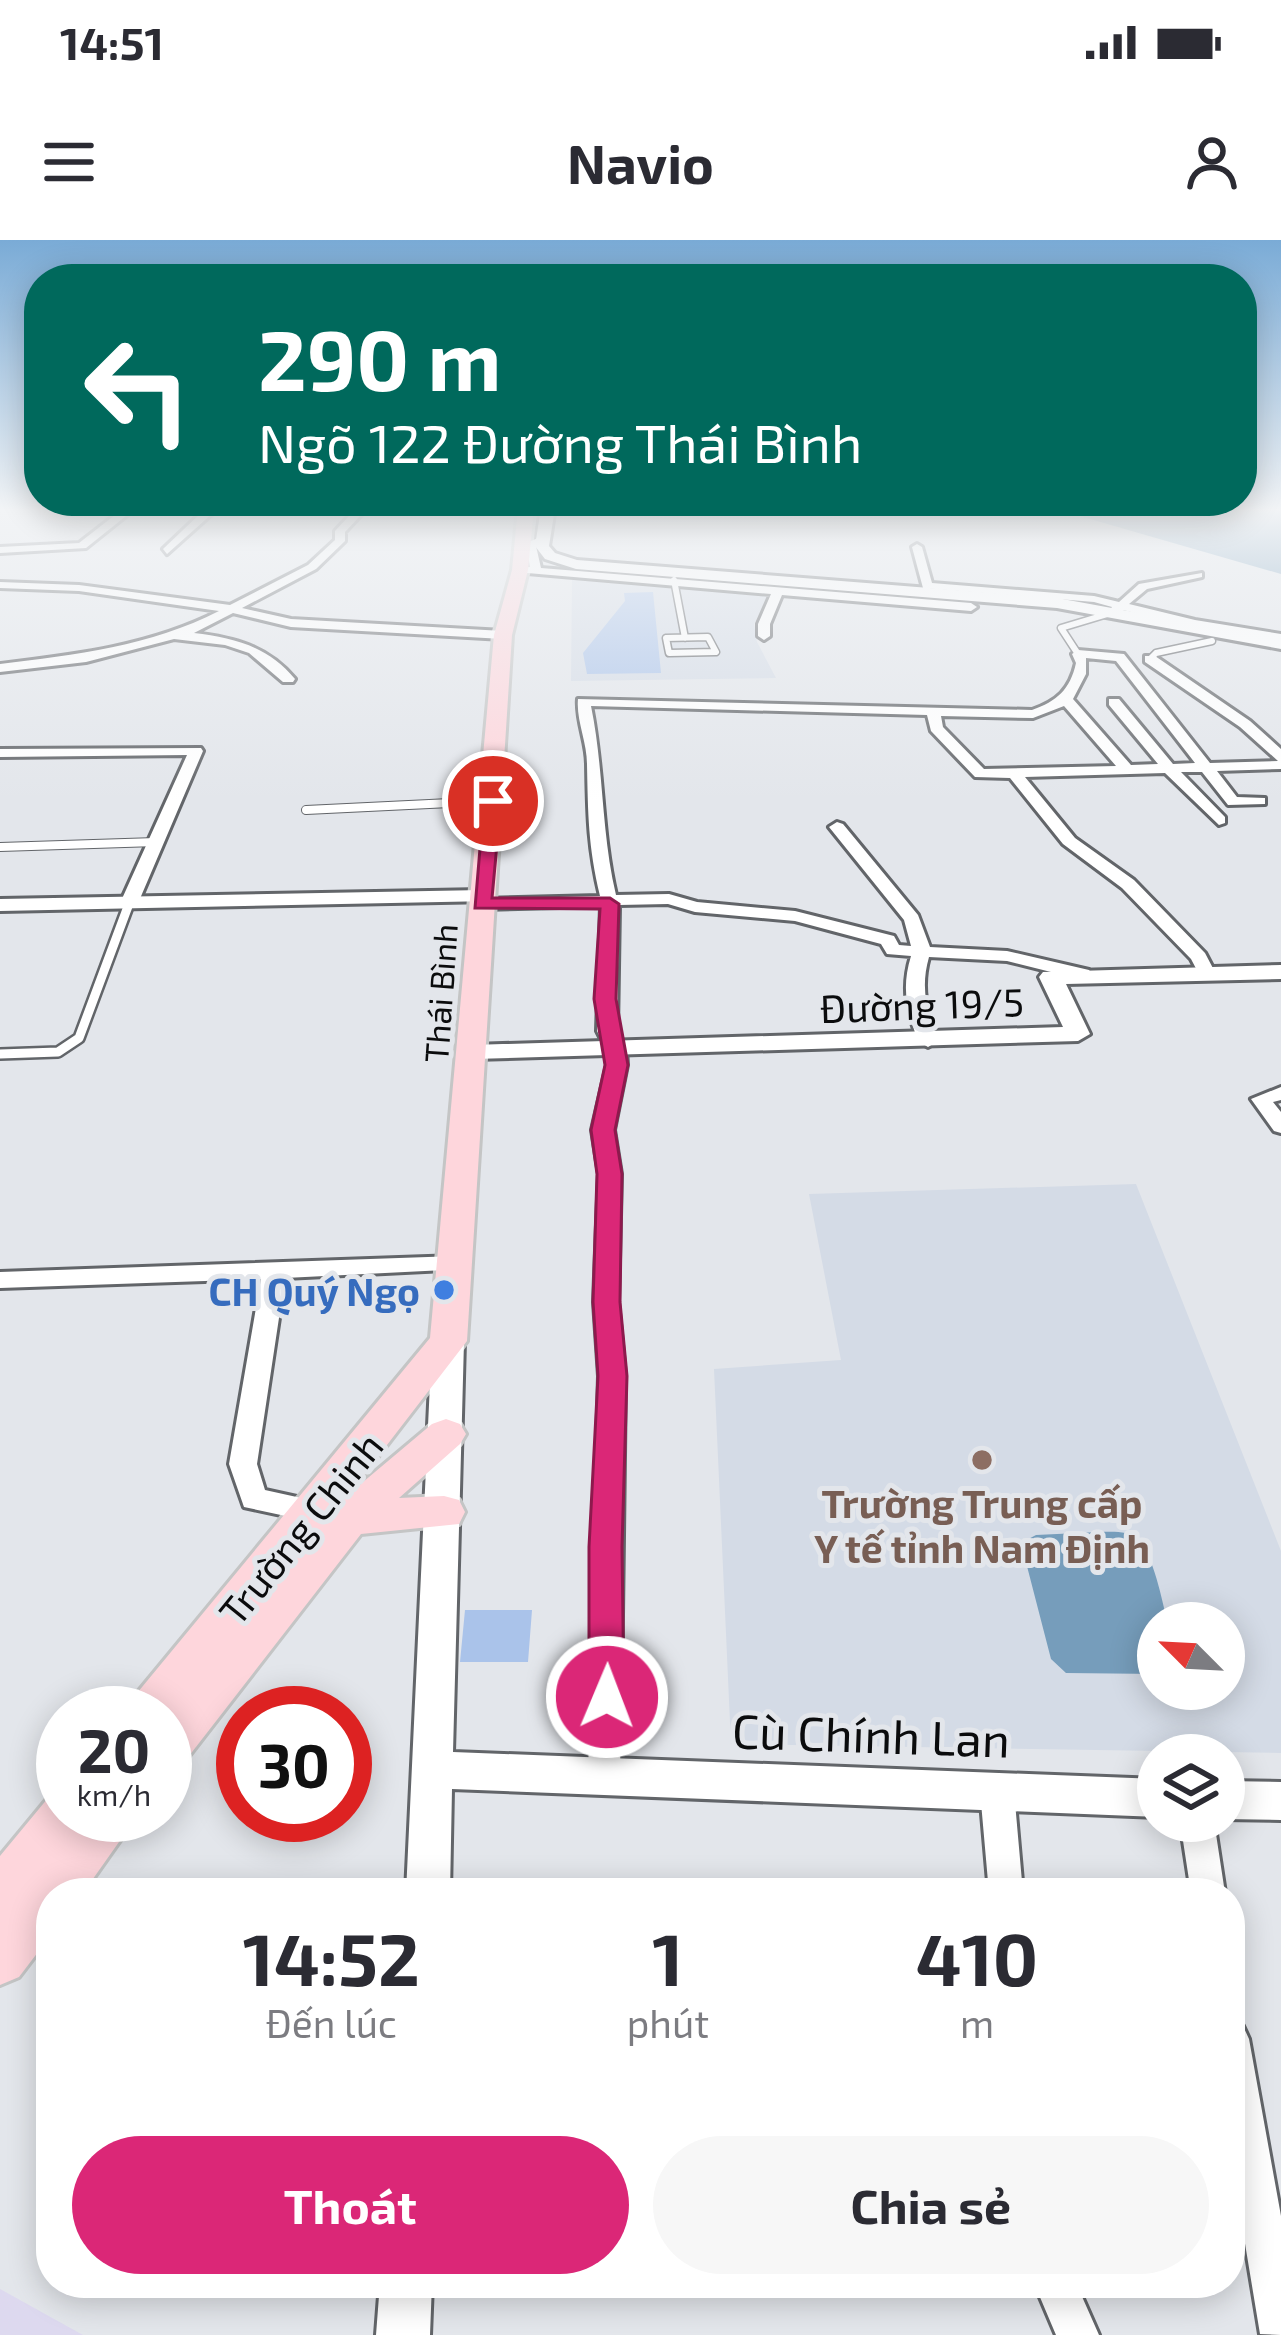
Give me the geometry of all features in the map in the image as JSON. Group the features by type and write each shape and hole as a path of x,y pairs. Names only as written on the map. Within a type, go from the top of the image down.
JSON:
{"main road":[{"name":"Thái Bình","path":"448,1341 503,634 514,606"},
{"path":"1086,606 1281,641"},
{"name":"Trường Chinh","path":"192,1712 333,1515 448,1341"},
{"name":"Trường Chinh","path":"175,1686 333,1515 446,1434"},
{"name":"Trường Chinh","path":"333,1515 444,1512"},
{"path":"0,1896 44,1842"},
{"path":"63,1878 92,1842"},
{"path":"0,1958 36,1912"}],"street":[{"path":"208,606 328,627 503,634"},
{"path":"0,668 86,658 171,635 238,606"},
{"path":"764,636 772,606"},
{"path":"956,606 970,607"},
{"path":"1108,606 1122,606"},
{"path":"171,635 249,646 280,666 288,679"},
{"path":"604,1774 612,1376 606,1302 610,1174 603,1130 616,1049 607,1031 605,999 610,904 598,857 592,796 595,761 584,702 1033,714 1066,699 1080,678 1078,654 1120,657 1233,802 1261,801"},
{"path":"1150,659 1245,724 1281,761"},
{"path":"1066,699 1127,770"},
{"path":"1114,702 1219,820"},
{"path":"934,714 936,728 980,774 1281,761"},
{"path":"0,753 196,751 130,902"},
{"path":"1016,776 1070,841 1128,884 1199,957 1207,974"},
{"path":"837,827 912,919 922,951 914,981 915,1004 928,1041"},
{"path":"0,905 482,900 610,904 669,899 695,907 766,911 889,940 892,950 1007,956 1083,974 1281,972"},
{"name":"Đường 19/5","path":"472,1052 1078,1034 1051,977 1083,974"},
{"path":"1271,1096 1281,1126"},
{"path":"0,1280 457,1264"},
{"path":"274,1271 243,1464 254,1499 333,1515"},
{"path":"429,1878 448,1341"},
{"name":"Cù Chính Lan","path":"435,1770 1137,1797"},
{"path":"998,1791 1005,1878"},
{"path":"1245,1800 1281,1801"},
{"path":"1200,1842 1206,1878"},
{"path":"1245,2169 1281,2334"},
{"path":"403,2335 405,2298"},
{"path":"1062,2298 1078,2335"}],"lane":[{"path":"679,606 686,638"},
{"path":"1078,654 1060,628 1118,609"},
{"path":"666,638 686,638 708,638 716,652 669,653 666,638"},
{"path":"1150,659 1156,653 1212,641"},
{"path":"305,810 493,801"},
{"path":"0,847 156,842"},
{"path":"0,1054 58,1052 79,1038 130,902"}],"shaded area":[{"path":"572,606 764,606 754,624 757,642 776,678 571,681"},
{"name":"Trường Trung cấp Y tế tỉnh Nam Định","path":"1136,1184 1281,1551 1281,1753 1245,1752 1245,1734 1137,1734 1137,1751 731,1744 714,1369 841,1360 809,1194"},
{"path":"0,2289 83,2335 0,2335"}],"water":[{"path":"1119,1532 1134,1536 1143,1547 1163,1602 1137,1602 1137,1674 1066,1673 1051,1659 1021,1543 1036,1535"}],"building":[{"path":"621,606 654,606 661,673 587,674 583,653"},
{"path":"465,1610 532,1610 528,1662 460,1662"}],"place":[{"name":"CH Quý Ngọ","path":"444,1290"},
{"name":"Trường Trung cấp Y tế tỉnh Nam Định","path":"982,1460"}],"route":[{"path":"493,801 482,904 610,904 605,999 616,1065 603,1130 610,1174 606,1302 612,1376 605,1547 607,1697"}]}
